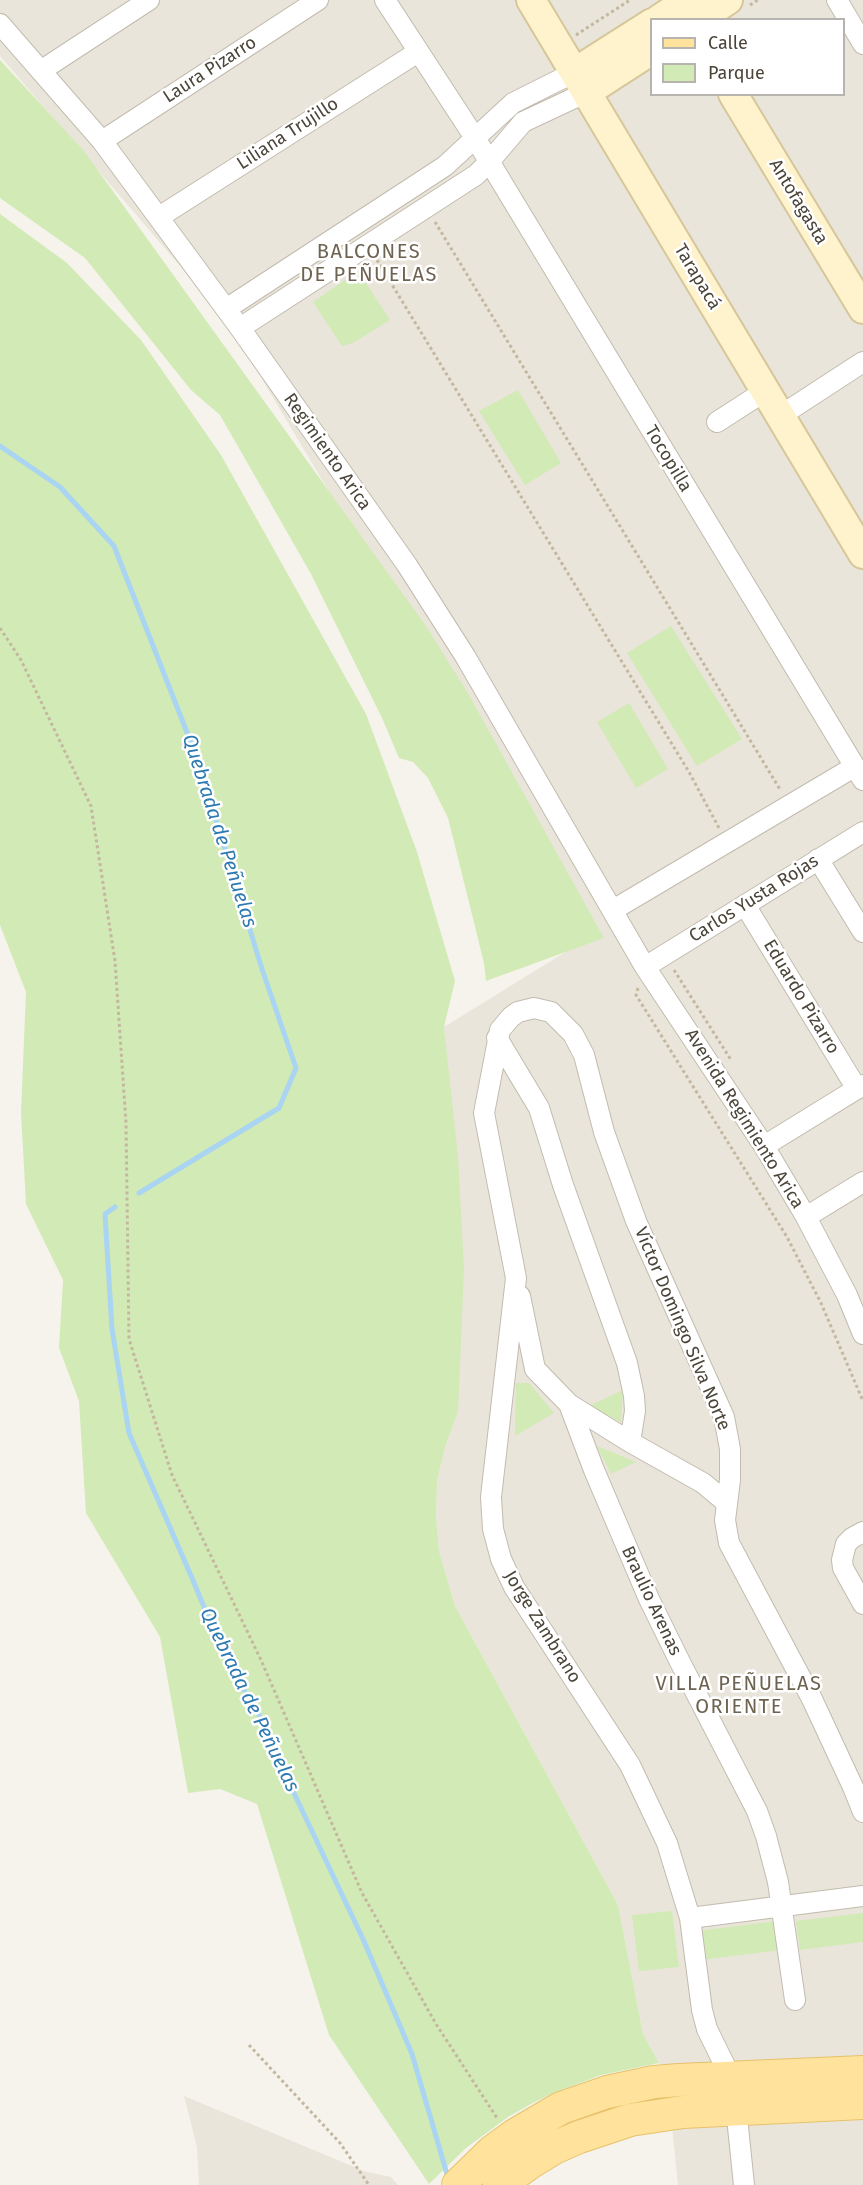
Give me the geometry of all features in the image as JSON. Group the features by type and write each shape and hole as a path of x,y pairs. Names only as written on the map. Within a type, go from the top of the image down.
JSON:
{"main road":[{"name":"Tarapacá","path":"531,0 863,554"},
{"path":"681,11 729,0"},
{"path":"581,82 650,24"},
{"path":"581,82 650,50"},
{"name":"Antofagasta","path":"734,96 863,309"},
{"path":"499,2185 531,2162 579,2137 630,2120 683,2112 734,2093 863,2072"},
{"path":"458,2185 487,2157 515,2135 561,2108 615,2090 654,2082 679,2080 734,2093 863,2103"}],"street":[{"path":"42,70 149,0"},
{"name":"Laura Pizarro","path":"102,141 318,0"},
{"name":"Tocopilla","path":"384,0 475,138 859,773"},
{"path":"837,0 863,44"},
{"name":"Regimiento Arica","path":"0,24 102,141 240,328 413,574 465,656 591,876 613,910"},
{"name":"Liliana Trujillo","path":"159,217 418,52"},
{"path":"226,309 445,166 513,104 581,82"},
{"path":"240,328 476,175 524,122 581,82"},
{"path":"780,416 863,362"},
{"path":"717,422 765,391"},
{"path":"613,910 790,805 859,773"},
{"name":"Carlos Yusta Rojas","path":"645,967 863,832"},
{"path":"818,859 863,932"},
{"name":"Eduardo Pizarro","path":"746,905 860,1087"},
{"name":"Avenida Regimiento Arica","path":"613,910 645,967 764,1146 806,1217 855,1290 863,1334"},
{"name":"Jorge Zambrano","path":"551,1012 534,1008 518,1012 505,1023 497,1038 484,1113 516,1278 491,1497 493,1529 501,1559 514,1587 630,1765 667,1843 690,1918 702,2010 707,2029 734,2093 744,2185"},
{"name":"Víctor Domingo Silva Norte","path":"551,1012 573,1034 584,1054 604,1132 636,1221 724,1417 731,1465 725,1520 729,1543 812,1699 854,1787 863,1812"},
{"path":"497,1038 539,1108 567,1196 627,1363 635,1411 630,1442"},
{"path":"764,1146 860,1087"},
{"path":"806,1217 863,1182"},
{"path":"516,1278 535,1369 568,1404 703,1483 727,1503"},
{"path":"505,1370 535,1369"},
{"name":"Braulio Arenas","path":"568,1404 650,1599 690,1683 757,1811 773,1859 795,2000"},
{"path":"863,1532 846,1544 842,1560 843,1568 863,1604"},
{"path":"690,1918 863,1896"}],"path":[{"path":"559,46 630,0"},
{"path":"426,208 790,805"},
{"path":"368,246 689,772 727,842"},
{"path":"0,628 21,660 91,806 115,961 126,1123 129,1339 172,1475 261,1660 362,1893 436,2024 500,2121"},
{"path":"645,967 636,995 788,1237 821,1303 863,1401"},
{"path":"249,2045 340,2143 369,2185"}],"shaded area":[{"path":"0,0 863,0 863,2185 678,2185 671,2116 659,2063 643,2034 618,1905 455,1606 439,1551 436,1517 437,1480 446,1444 458,1412 449,1082 444,1027 572,948 596,940 228,322 0,56"},
{"path":"184,2096 364,2171 391,2177 398,2185 199,2185 197,2147"}],"green space":[{"path":"0,60 84,151 426,626 469,695 604,938 486,981 484,963 448,818 428,778 413,762 399,758 382,718 311,574 220,415 191,390 85,258 0,198"},
{"name":"Quebrada de Peñuelas","path":"0,214 67,263 141,340 221,455 366,714 417,852 455,981 444,1027 458,1157 464,1269 458,1412 446,1444 437,1480 436,1517 439,1551 455,1606 618,1905 643,2034 659,2063 601,2075 531,2104 508,2117 466,2148 429,2184 329,2035 257,1804 220,1789 188,1793 160,1637 86,1513 79,1401 59,1348 63,1280 26,1204 21,1112 26,992 0,925"},
{"path":"358,271 390,320 353,343 342,346 313,302"},
{"path":"518,390 561,463 525,485 479,411"},
{"path":"671,626 742,739 697,766 627,653"},
{"path":"629,703 668,769 636,788 597,722"},
{"path":"516,1383 529,1383 554,1413 515,1436"},
{"path":"623,1390 621,1422 589,1406"},
{"path":"597,1446 636,1462 611,1474"},
{"path":"672,1911 679,1967 639,1971 632,1915"},
{"path":"863,1913 863,1942 800,1950 796,1921"},
{"path":"777,1921 781,1950 701,1960 697,1931"}],"waterway":[{"name":"Quebrada de Peñuelas","path":"0,446 60,487 114,546 197,758 262,969 296,1068 279,1108 139,1193"},
{"name":"Quebrada de Peñuelas","path":"115,1207 105,1214 112,1329 129,1433 226,1660 265,1725 293,1791 363,1939 412,2054 449,2181"}],"district":[{"name":"BALCONES DE PEÑUELAS","path":"369,264"},
{"name":"VILLA PEÑUELAS ORIENTE","path":"739,1696"}]}
